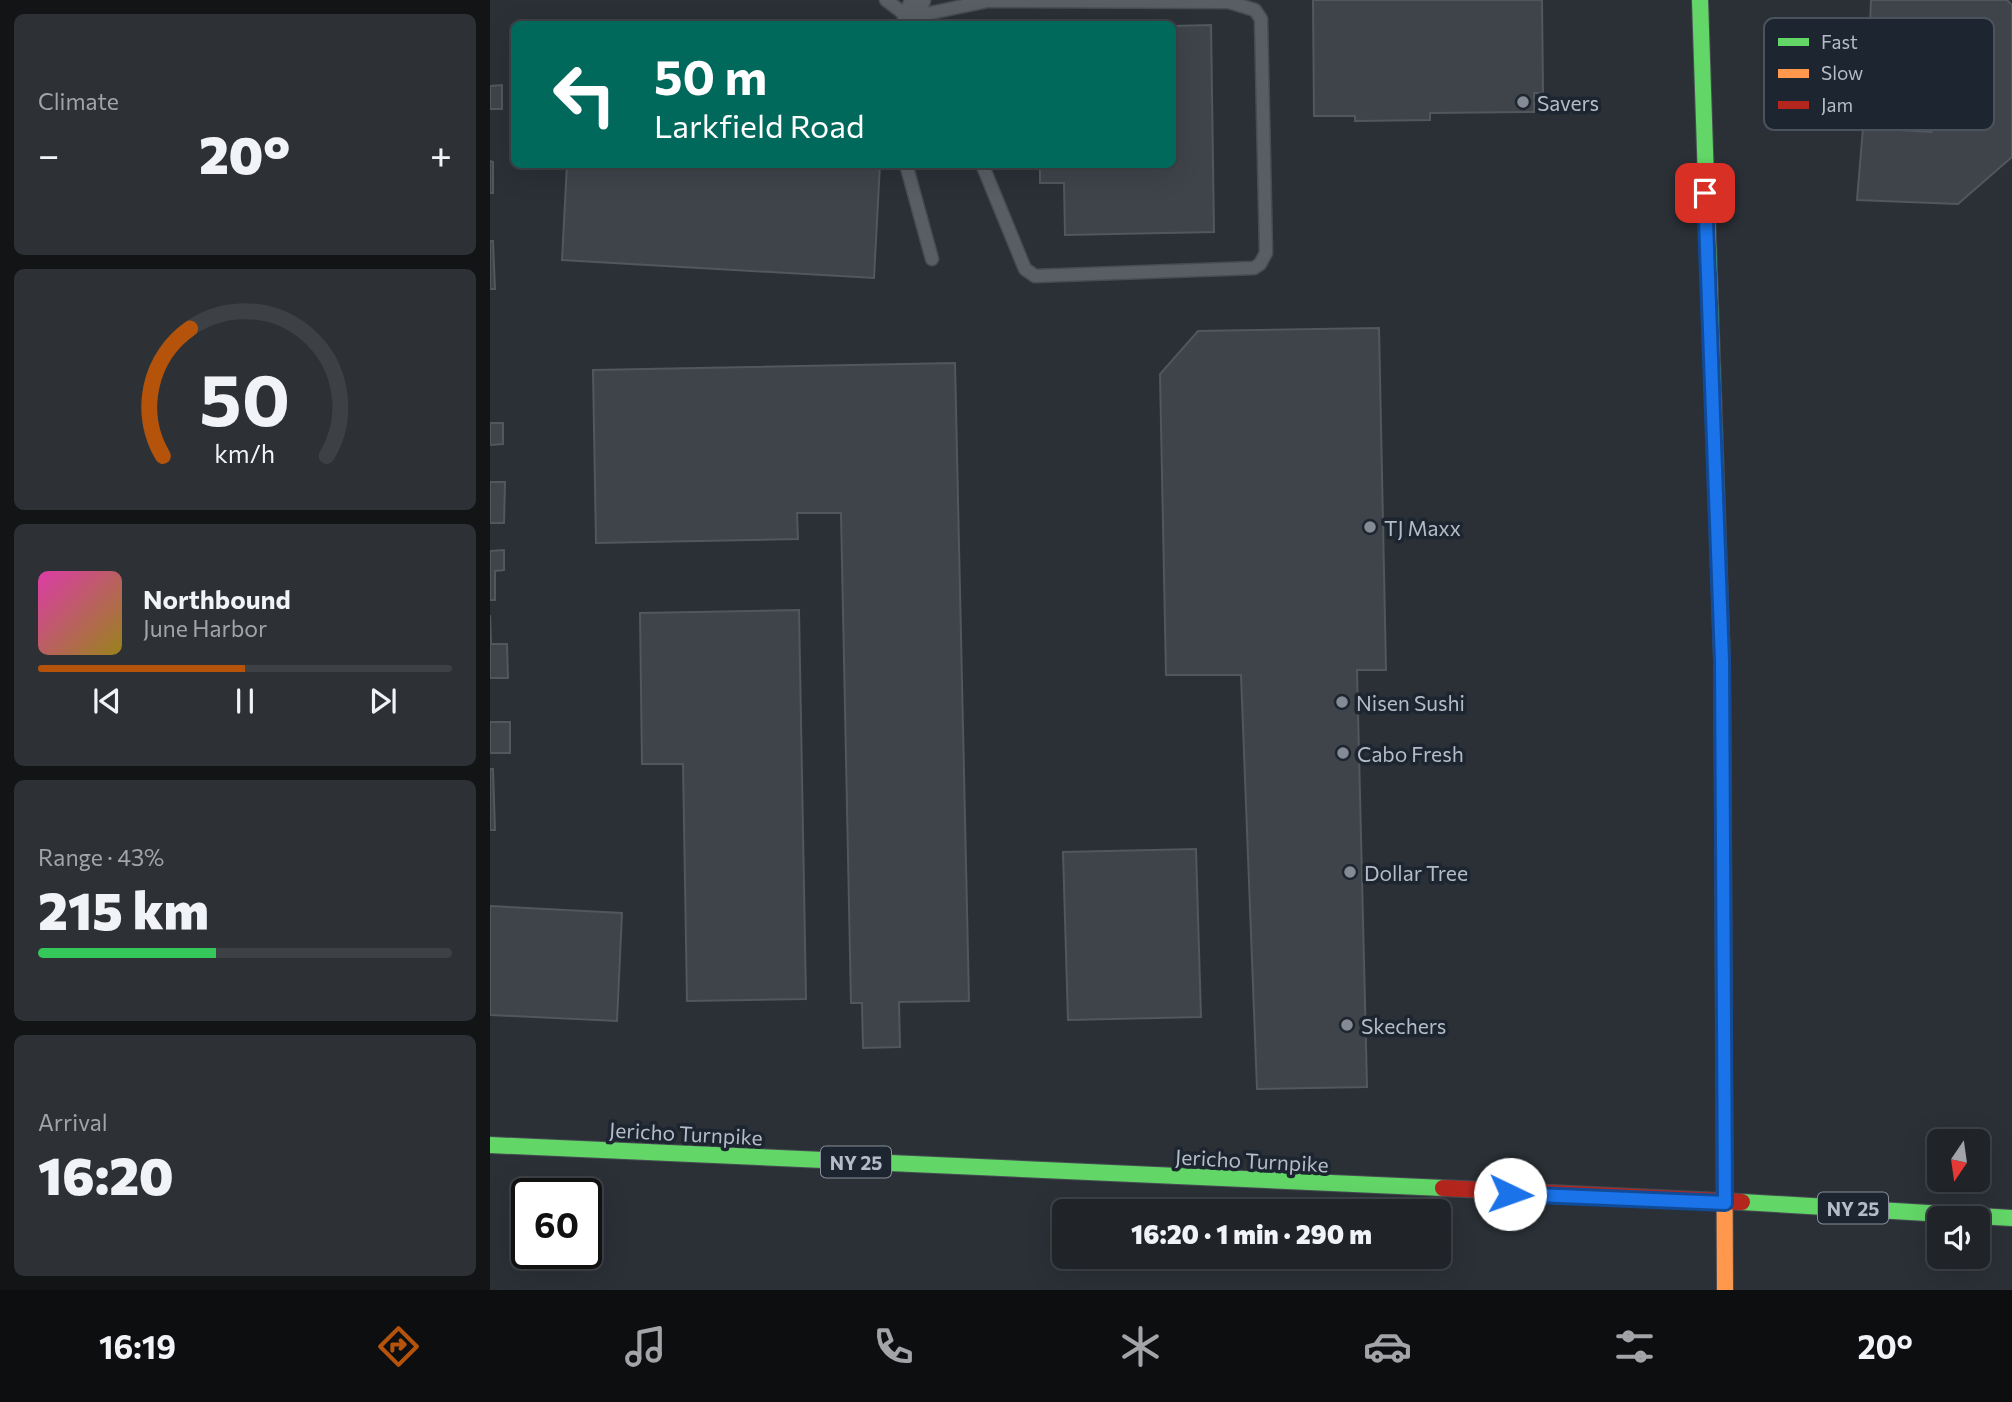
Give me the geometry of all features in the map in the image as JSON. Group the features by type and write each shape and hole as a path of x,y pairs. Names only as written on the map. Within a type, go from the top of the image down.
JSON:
{"main road":[{"path":"1700,0 1722,661 1725,1290"},
{"name":"Jericho Turnpike","path":"490,1145 2012,1218"}],"lane":[{"path":"886,0 911,17 988,1 1229,2 1255,10 1261,19 1265,253 1260,264 1254,268 1035,276 1025,269 984,168"},
{"path":"907,168 932,259"}],"building":[{"path":"1313,0 1542,0 1543,93 1534,93 1534,112 1430,113 1430,120 1355,121 1355,116 1314,116"},
{"path":"1871,0 2007,0 2012,5 2012,157 1958,204 1857,200 1863,130 1994,130 1994,18 1870,18"},
{"path":"1211,25 1214,232 1065,235 1064,183 1040,183 1040,168 1176,168 1176,26"},
{"path":"502,85 502,109 490,109 490,86"},
{"path":"490,161 493,162 493,193 490,193"},
{"path":"567,168 880,168 874,278 562,260"},
{"path":"490,241 493,241 495,289 490,289"},
{"path":"1379,328 1386,670 1357,670 1367,1087 1257,1089 1241,675 1166,675 1160,374 1198,331"},
{"path":"955,363 969,1001 899,1002 900,1047 863,1048 862,1003 851,1003 841,513 797,513 798,539 596,543 593,370"},
{"path":"490,423 503,423 503,444 490,445"},
{"path":"490,482 505,482 504,523 490,523"},
{"path":"504,550 504,570 495,571 495,600 490,600 490,551"},
{"path":"799,610 806,999 687,1001 683,764 642,764 640,613"},
{"path":"490,615 491,644 507,644 508,678 490,678"},
{"path":"490,722 510,722 510,753 490,753"},
{"path":"490,769 493,769 495,830 490,830"},
{"path":"1196,849 1201,1017 1068,1020 1063,852"},
{"path":"490,906 622,913 617,1021 490,1015"}],"traffic: fast":[{"path":"1700,0 1722,661 1723,824"},
{"path":"490,1145 1443,1188"},
{"path":"1742,1202 2012,1218"}],"traffic: slow":[{"path":"1723,824 1725,1290"}],"traffic: jam":[{"path":"1443,1188 1742,1202"}],"place":[{"name":"Savers","path":"1523,102"},
{"name":"TJ Maxx","path":"1370,527"},
{"name":"Nisen Sushi","path":"1342,702"},
{"name":"Cabo Fresh","path":"1343,753"},
{"name":"Dollar Tree","path":"1350,872"},
{"name":"Skechers","path":"1347,1025"}],"route":[{"path":"1510,1194 1725,1203 1722,661 1705,193"}]}
